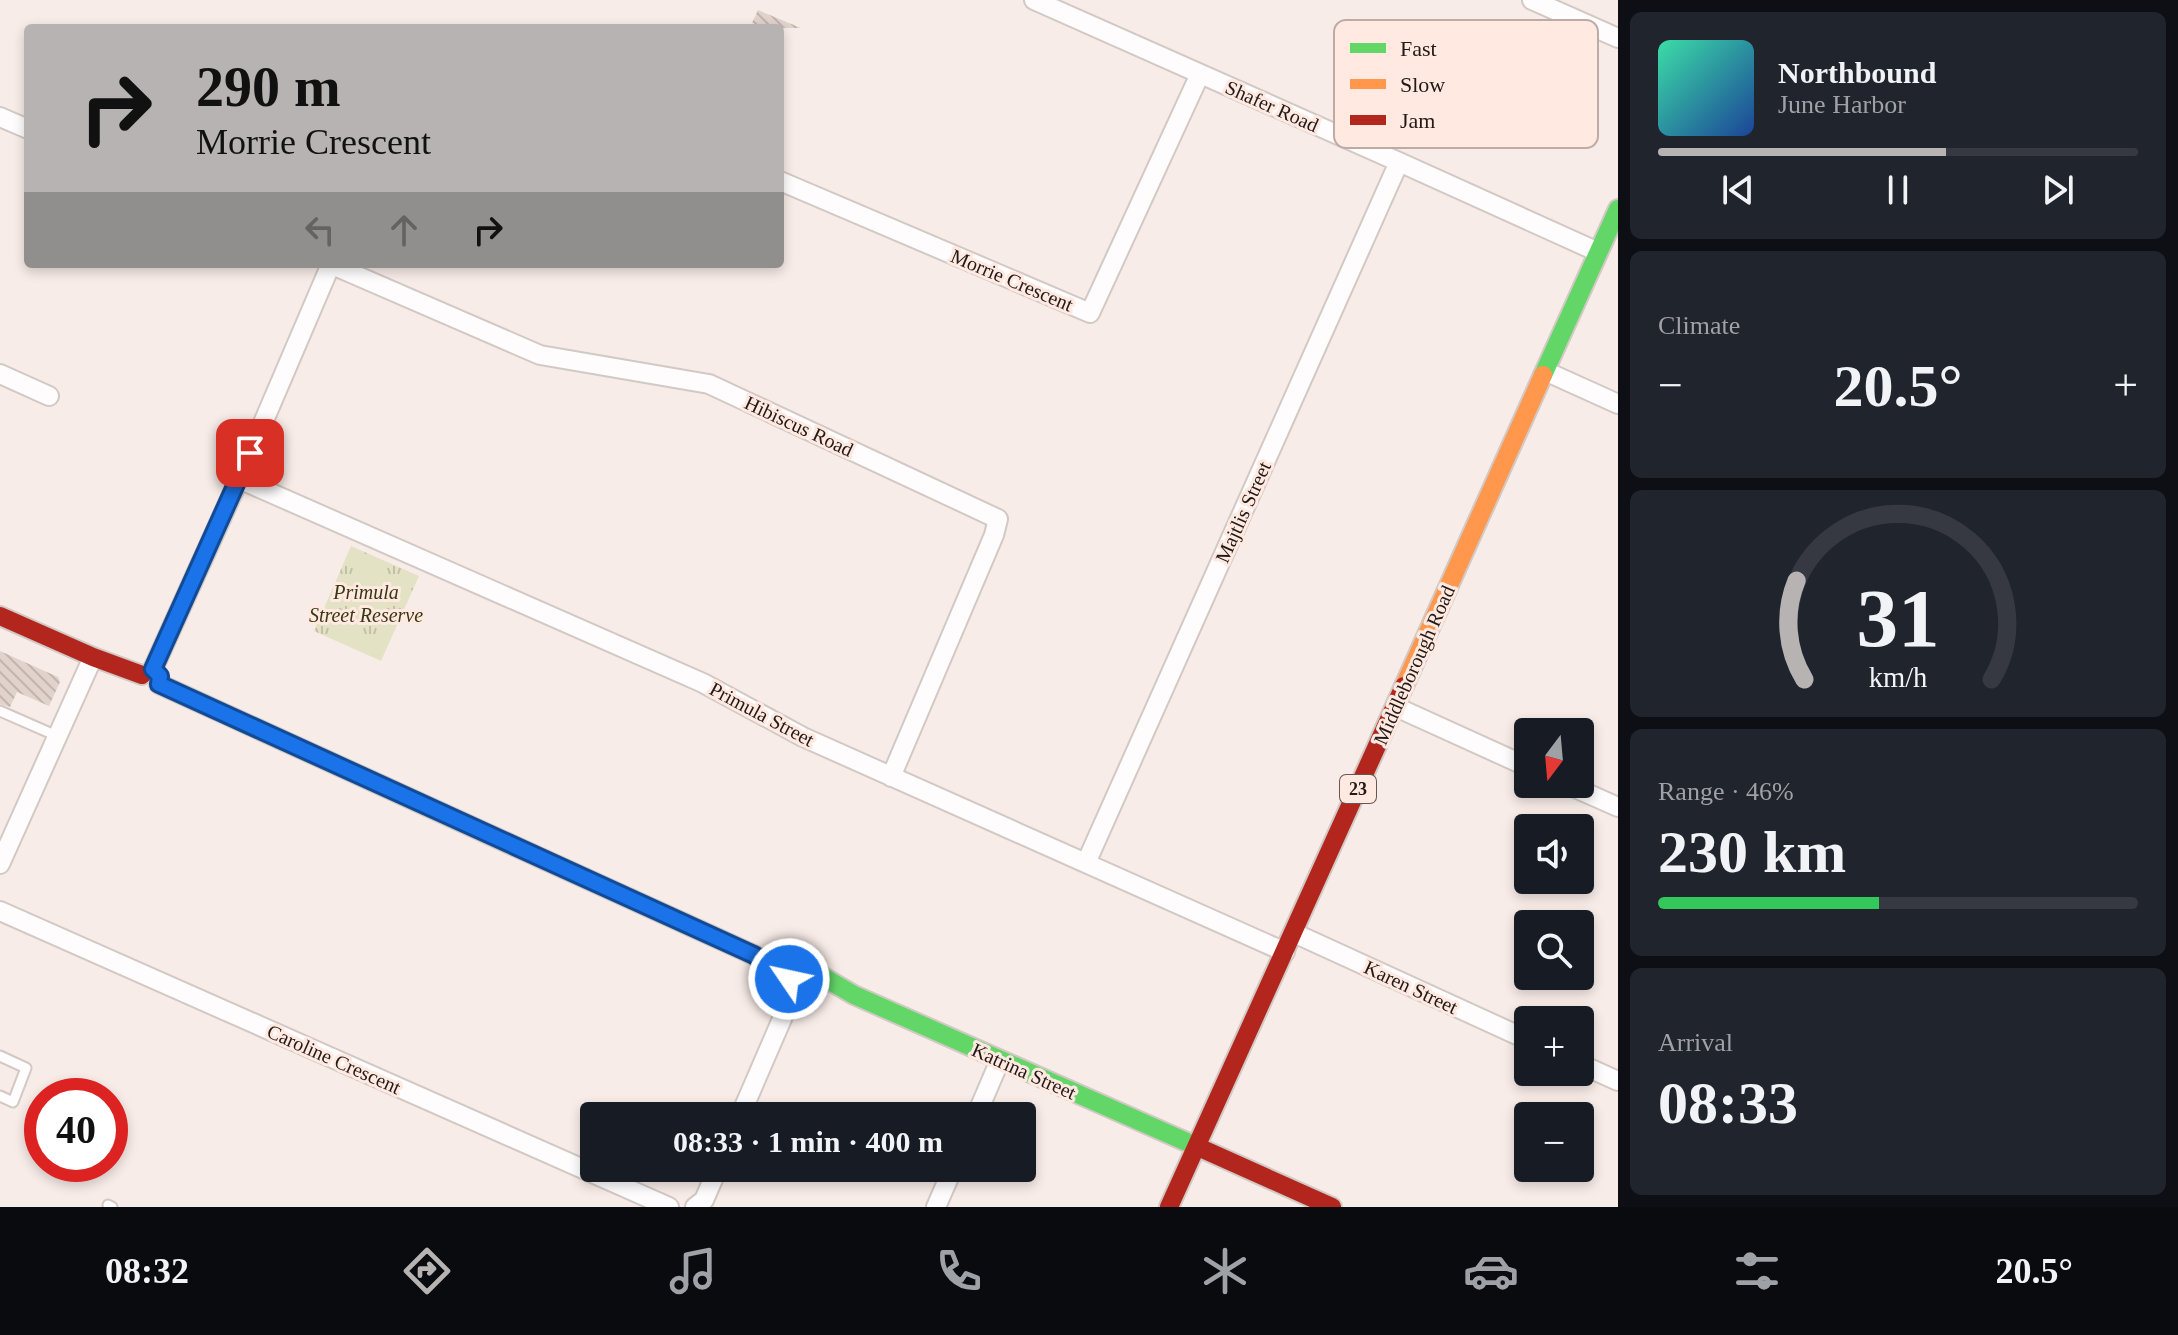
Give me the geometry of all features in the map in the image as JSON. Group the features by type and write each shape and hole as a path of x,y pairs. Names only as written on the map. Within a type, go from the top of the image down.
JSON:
{"street":[{"name":"Shafer Road","path":"1034,0 1334,133"},
{"path":"1532,0 1577,20"},
{"path":"1598,29 1618,38"},
{"name":"Morrie Crescent","path":"784,183 1090,313 1200,74"},
{"path":"0,117 24,127"},
{"name":"Shafer Road","path":"1367,148 1598,252"},
{"name":"Majtlis Street","path":"1086,863 1399,162"},
{"name":"Middleborough Road","path":"1169,1207 1618,209"},
{"path":"151,676 328,268"},
{"name":"Hibiscus Road","path":"339,268 540,355 709,384 998,519 994,535 891,777"},
{"path":"1545,371 1618,404"},
{"path":"0,374 49,396"},
{"name":"Primula Street","path":"239,479 703,683 803,737 1285,952"},
{"name":"Katrina Street","path":"0,616 93,657 151,676 800,979 854,995 1332,1207"},
{"path":"0,864 93,657"},
{"path":"1396,707 1514,761"},
{"path":"1594,796 1618,807"},
{"name":"Caroline Crescent","path":"0,911 669,1207"},
{"name":"Karen Street","path":"1294,933 1514,1034"},
{"path":"746,1102 800,979"},
{"path":"982,1102 1000,1060"},
{"path":"1594,1070 1618,1081"},
{"path":"695,1207 704,1200 712,1182"},
{"path":"936,1207 947,1182"}],"lane":[{"path":"0,711 57,736"},
{"path":"0,1056 26,1068 13,1102 0,1096"}],"green space":[{"name":"Primula Street Reserve","path":"351,546 419,576 381,661 314,631"}],"building":[{"path":"758,10 801,28 784,28 784,24 752,23"},
{"path":"0,651 58,677 60,682 49,706 17,692 10,707 0,704"}],"traffic: fast":[{"path":"1543,375 1618,209"},
{"path":"159,684 545,860"},
{"path":"813,971 854,995 1198,1147"}],"traffic: slow":[{"path":"1404,686 1543,375"}],"traffic: jam":[{"path":"0,616 142,675"},
{"path":"1169,1207 1404,686"},
{"path":"545,860 754,955 789,979"},
{"path":"1198,1147 1332,1207"}],"route":[{"path":"250,453 153,669 160,676 159,684 754,955 789,979"}]}
